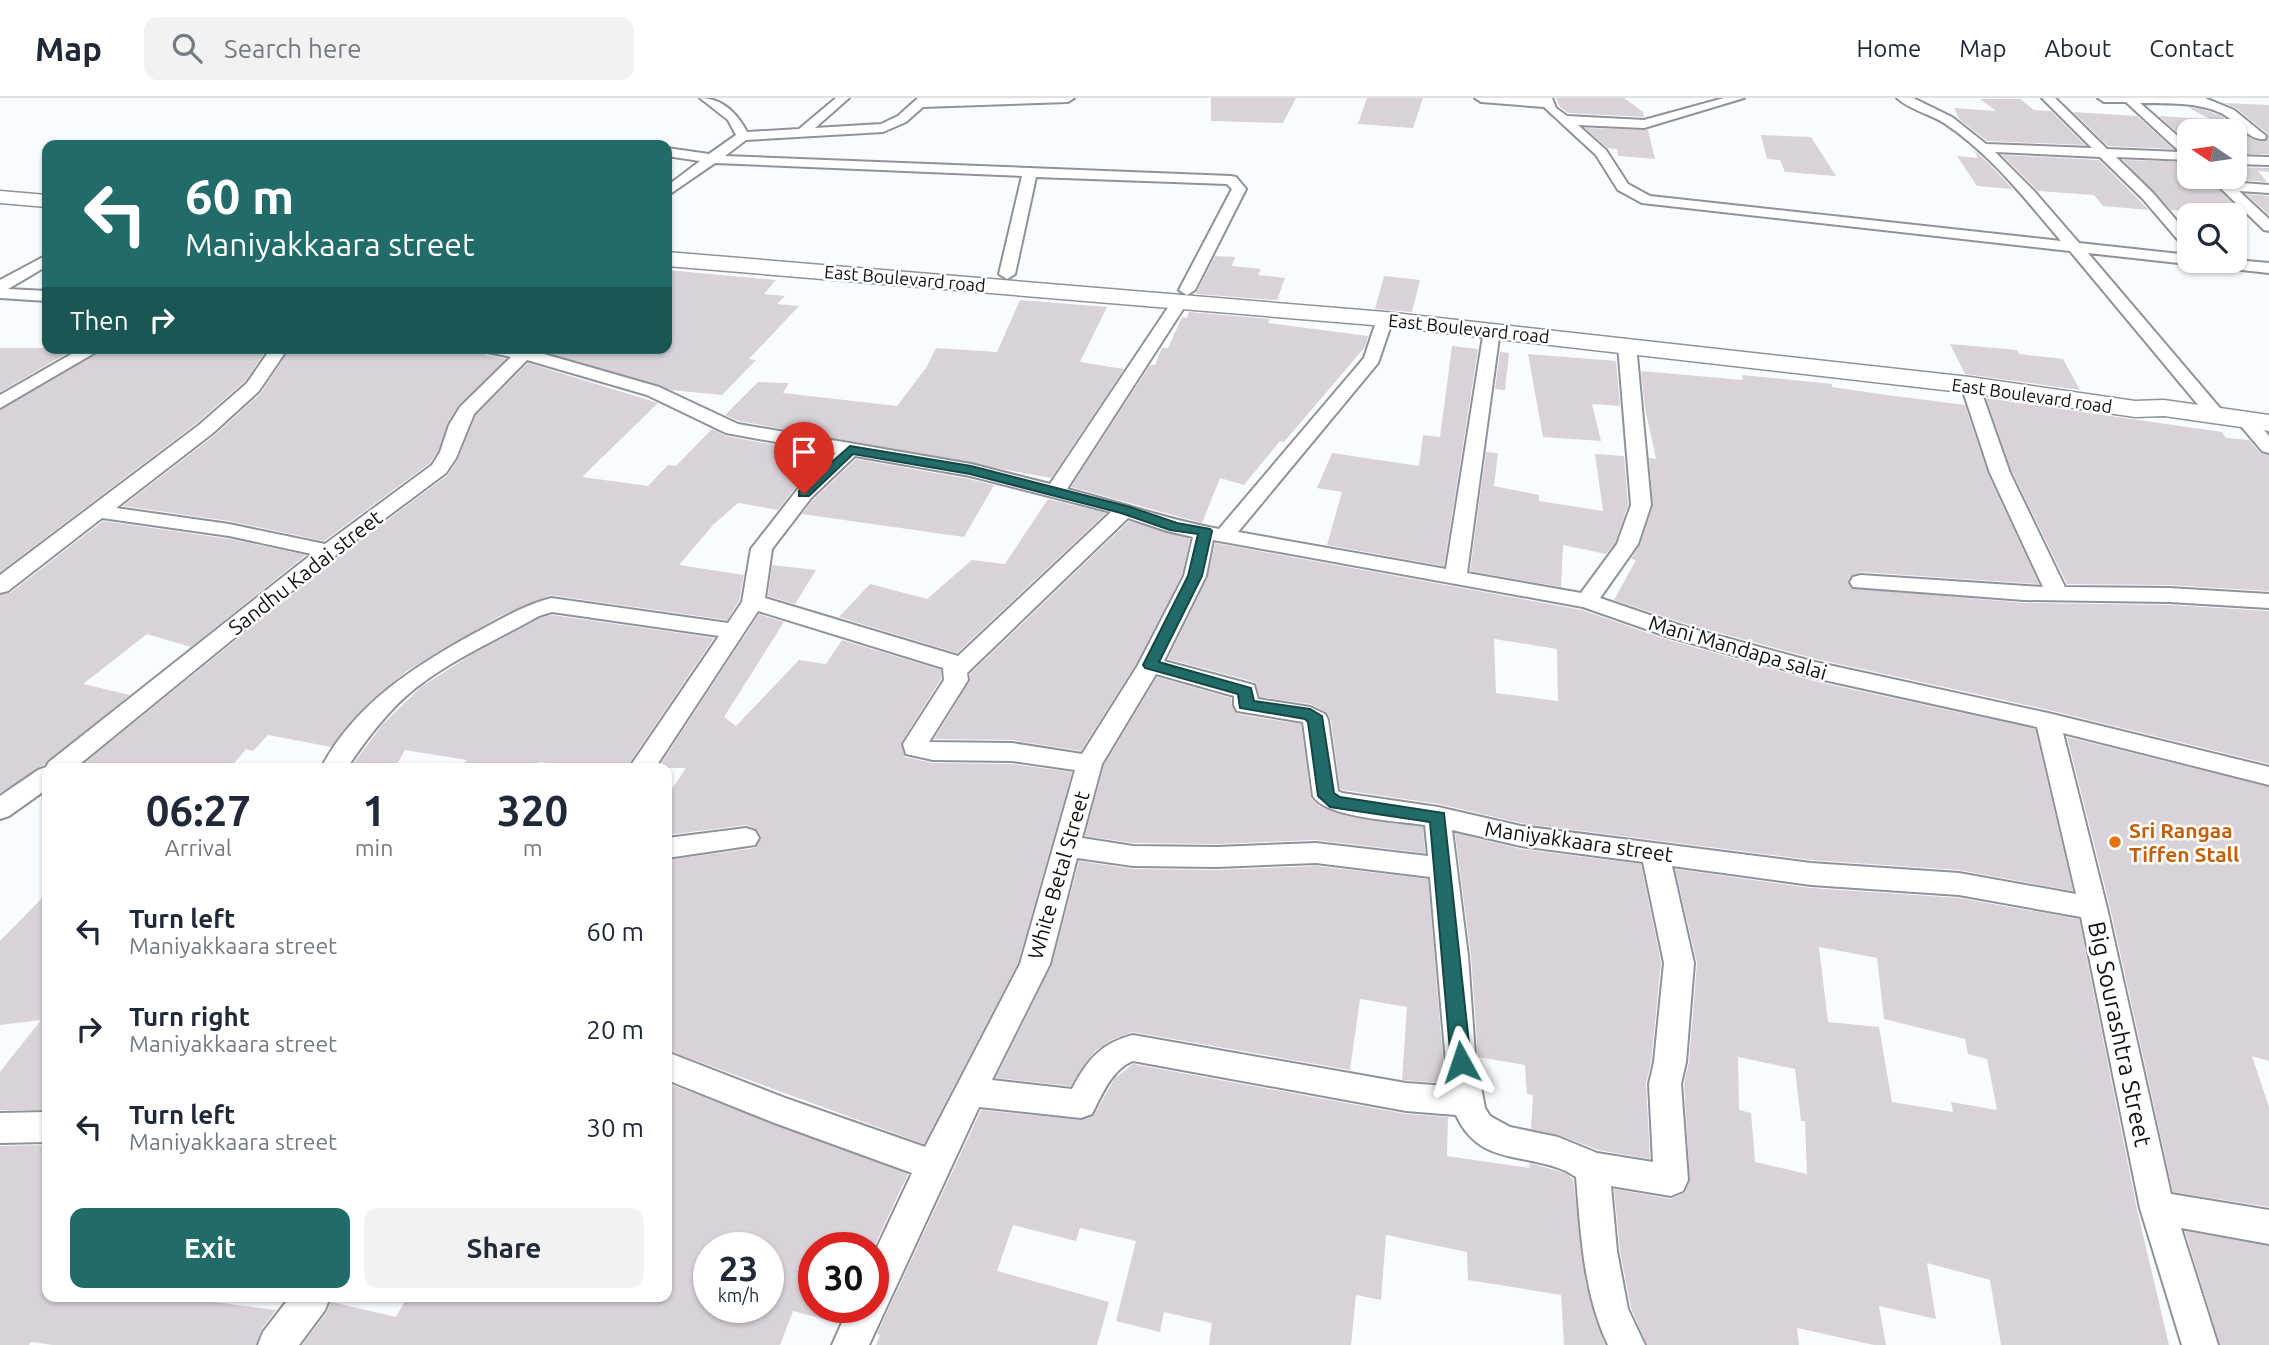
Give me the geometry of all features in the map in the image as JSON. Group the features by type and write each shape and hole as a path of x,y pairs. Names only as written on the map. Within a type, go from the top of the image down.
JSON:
{"main road":[{"path":"0,197 42,201"},
{"path":"0,207 42,209"},
{"path":"672,247 1007,274 1184,295 1555,325 2097,392 2132,398 2164,408"},
{"name":"East Boulevard road","path":"672,259 1184,295 1970,385 2135,409 2164,408 2257,421"}],"street":[{"path":"706,98 733,118 743,136"},
{"path":"804,131 843,98"},
{"path":"672,188 743,136 883,128 897,122 921,100 1068,98"},
{"path":"1481,98 1547,101 1550,110 1576,129 1601,153 1623,187 1647,200 2177,259"},
{"path":"1563,120 1644,124 1738,98"},
{"path":"1903,98 1912,98"},
{"path":"1903,98 1948,120 1983,148 2029,194 2216,414"},
{"path":"2048,98 2148,196 2177,230"},
{"path":"2104,98 2198,99 2230,113 2264,136"},
{"path":"2129,99 2177,143"},
{"path":"2161,129 2177,131"},
{"path":"1983,148 2105,154 2177,154"},
{"path":"672,152 697,154 713,159 1218,178 1236,183 1239,189 1184,295 1055,492"},
{"path":"2247,161 2269,162"},
{"path":"1007,274 1030,172"},
{"path":"2247,186 2269,189"},
{"path":"2228,189 2269,227"},
{"path":"0,287 42,263"},
{"path":"2247,266 2269,268"},
{"path":"0,293 42,296"},
{"path":"1215,533 1372,359 1385,319"},
{"path":"1456,576 1492,330"},
{"path":"1587,601 1633,535 1640,519 1627,345"},
{"path":"0,403 85,354"},
{"path":"0,586 206,429 253,387 276,354"},
{"name":"Sandhu Kadai street","path":"64,763 329,551 444,465 452,438 466,412 525,354"},
{"name":"Mani Mandapa salai","path":"537,354 653,391 733,429 971,470 1125,510 1174,527 1587,601 1674,631 1815,670 2048,721 2269,776"},
{"path":"1970,385 2000,473 2057,594"},
{"path":"2257,421 2269,447"},
{"path":"646,763 753,602 762,550 804,494 850,450"},
{"path":"1089,764 1025,754 952,753 915,748 915,744 956,680 957,670 1125,510"},
{"path":"97,511 229,530 329,551"},
{"name":"White Betal Street","path":"889,1261 933,1165 1035,964 1089,764 1150,665 1215,533"},
{"path":"1861,582 2057,594 2169,595 2269,601"},
{"path":"753,602 948,660 957,670"},
{"path":"337,763 352,741 396,692 431,667 531,611 551,606 733,631"},
{"name":"Maniyakkaara street","path":"1150,665 1246,691 1246,705 1310,715 1316,720 1326,796 1336,802 1438,817 1521,836 1811,874 1959,884 2093,908"},
{"name":"Big Sourashtra Street","path":"2048,721 2093,908 2157,1208 2200,1345"},
{"path":"0,809 42,780"},
{"path":"1438,817 1441,868 1455,976 1462,1082 1477,1125 1494,1137 1568,1156 1592,1168 1671,1180 1665,1084 1679,962 1655,852"},
{"path":"672,847 746,838"},
{"path":"1066,846 1133,856 1217,857 1316,853 1441,868"},
{"path":"970,1092 1081,1104 1097,1073 1118,1050 1133,1048 1406,1097 1468,1102"},
{"path":"672,1068 783,1112 933,1165"},
{"path":"0,1128 42,1127"},
{"path":"1592,1168 1600,1251 1611,1312 1627,1345"},
{"path":"2157,1208 2269,1227"},
{"path":"276,1345 308,1302"},
{"path":"850,1345 860,1323"}],"building":[{"path":"1211,98 1296,98 1283,123 1211,121"},
{"path":"1367,98 1423,98 1413,128 1358,124"},
{"path":"1556,98 1624,98 1643,112 1644,117 1568,113 1560,107"},
{"path":"1980,99 2020,99 2034,110 2051,111 2085,145 1987,141 1960,120 1954,108 1996,111"},
{"path":"2224,103 2269,105 2269,154 2247,154 2247,135 2252,139 2266,141 2268,134 2236,108"},
{"path":"2188,107 2202,109 2226,119 2209,119"},
{"path":"2073,112 2137,116 2173,149 2108,146"},
{"path":"2159,116 2209,119 2177,119 2177,132"},
{"path":"1585,128 1648,130 1655,159 1618,156 1617,149 1608,148"},
{"path":"1761,135 1811,137 1836,176 1785,172 1780,160 1767,159"},
{"path":"1974,150 2013,189 1977,186 1957,156 1978,158"},
{"path":"2002,155 2099,160 2149,210 2103,206 2094,195 2038,191"},
{"path":"2123,160 2177,162 2177,189 2218,189 2233,203 2177,203 2177,210 2171,210"},
{"path":"2247,167 2269,168 2269,172 2258,171 2267,182 2247,180"},
{"path":"2246,194 2269,196 2269,215"},
{"path":"1215,256 1235,257 1232,266 1261,269 1258,275 1285,278 1277,300 1196,294"},
{"path":"672,270 776,280 764,294 785,296 777,304 799,306 749,359 756,360 722,395 671,390 551,354 672,354"},
{"path":"1384,276 1420,280 1412,312 1375,309"},
{"path":"1020,300 1107,307 1080,362 1124,369 1051,478 739,421 725,415 758,382 789,383 783,393 897,406 926,368 936,348 997,352"},
{"path":"1189,312 1270,319 1268,323 1368,336 1371,327 1365,347 1244,485 1220,478 1202,523 1071,487 1150,365 1155,365 1162,348 1168,348 1182,317 1187,318"},
{"path":"1950,344 2017,350 2019,354 2063,359 2080,390 1965,374"},
{"path":"1452,346 1478,349 1444,566 1327,545 1342,492 1317,488 1332,453 1419,466 1423,435 1440,437"},
{"path":"0,348 42,348 42,354 66,354 0,392"},
{"path":"1500,352 1509,353 1505,390 1495,389"},
{"path":"96,354 264,354 245,381 197,423 0,572 0,410"},
{"path":"286,354 486,354 506,359 458,406 430,463 324,541 229,521 123,506 215,435 261,393"},
{"path":"1528,354 1616,361 1620,406 1592,404 1601,441 1543,437"},
{"path":"528,363 658,403 582,477 648,486 668,465 676,466 712,429 726,436 830,455 795,488 778,510 738,503 714,524 679,565 744,575 739,601 727,620 550,595 500,616 405,672 366,705 331,747 268,735 253,751 246,749 234,763 84,763 338,557 448,475 458,459 476,415"},
{"path":"1641,371 1743,380 1742,375 1832,384 1832,387 1965,405 1988,474 2039,584 1861,572 1851,576 1848,581 1851,588 2024,603 2169,605 2269,611 2269,764 2049,710 1816,659 1683,623 1614,600 1636,560 1631,559 1640,545 1653,506 1649,458 1656,459 1645,408"},
{"path":"1986,398 2222,432 2226,438 2249,440 2260,453 2269,455 2269,591 2169,585 2067,584 2012,472"},
{"path":"1486,452 1498,453 1494,486 1539,495 1539,501 1603,511 1595,454 1624,456 1628,505 1615,543 1606,554 1563,545 1561,587 1470,571"},
{"path":"856,459 994,485 964,537 802,514"},
{"path":"1048,499 1106,513 957,653 839,617 870,584 927,599 972,560 1005,564"},
{"path":"103,521 229,539 306,555 191,647 147,634 83,684 130,695 46,763 42,763 42,766 0,793 0,595 10,593"},
{"path":"1129,521 1190,539 1182,575 1136,664 1081,751 1012,740 934,739 970,681 970,674"},
{"path":"1215,543 1582,610 1665,639 1814,681 2035,729 2073,891 1959,870 1811,860 1521,823 1439,804 1340,789 1331,720 1326,712 1310,704 1260,697 1255,682 1168,659 1208,577","holes":["1494,639 1557,649 1558,701 1496,693"]},
{"path":"772,565 816,570 795,604 768,596"},
{"path":"759,614 784,622 724,717 736,726 799,660 826,664 842,640 941,670 941,679 901,743 905,757 933,763 1012,764 1072,772 1018,963 924,1144 672,1052 672,859 755,848 761,837 756,829 746,825 672,834 672,789 686,768 672,768 672,763 661,763"},
{"path":"552,615 714,638 629,763 465,763 467,760 405,750 398,763 354,763 383,724 421,687 471,655 540,618"},
{"path":"1157,677 1231,698 1237,714 1301,724 1311,798 1319,806 1347,816 1423,827 1425,853 1316,840 1217,844 1133,843 1085,836 1104,765"},
{"path":"2067,737 2269,787 2269,1061 2252,1056 2269,1107 2269,1207 2173,1192 2110,907"},
{"path":"1455,833 1521,849 1641,864 1661,963 1651,1062 1646,1084 1650,1159 1598,1150 1559,1135 1531,1129 1533,1095 1527,1094 1525,1065 1478,1057 1471,956"},
{"path":"1079,861 1133,869 1217,870 1316,866 1428,879 1445,1083 1402,1080 1407,1007 1360,999 1350,1070 1133,1032 1111,1040 1094,1052 1071,1086 996,1078 1052,965"},
{"path":"1675,869 1811,888 1959,898 2079,919 2137,1209 2169,1345 2001,1345 1990,1280 1927,1263 1936,1319 1879,1306 1886,1345 1874,1345 1797,1328 1799,1345 1647,1345 1631,1308 1620,1251 1614,1189 1671,1199 1684,1193 1690,1181 1684,1084 1689,1062 1697,963","holes":["1819,947 1877,958 1884,1019 1965,1039 1968,1054 1987,1059 1997,1110 1951,1102 1953,1112 1892,1102 1879,1027 1828,1022","1738,1057 1795,1069 1801,1121 1805,1121 1807,1174 1755,1162 1751,1113 1739,1110"]},
{"path":"42,898 42,1110 0,1110 0,1072 41,1020 0,1025 0,941"},
{"path":"1133,1064 1406,1114 1448,1117 1447,1156 1529,1168 1530,1163 1565,1173 1573,1179 1586,1284 1605,1345 1564,1345 1561,1295 1468,1280 1467,1252 1386,1235 1381,1300 1356,1295 1351,1345 1209,1345 1212,1323 1164,1312 1160,1332 1116,1321 1136,1241 1080,1228 1076,1241 1013,1225 997,1271 1109,1302 1097,1345 876,1345 880,1335 877,1334 882,1323 889,1323 889,1308 981,1110 1082,1120 1094,1115 1115,1078"},
{"path":"672,1085 908,1174 881,1232 798,1232 798,1312 793,1311 780,1345 302,1345 327,1312 331,1302 396,1317 404,1302 672,1302"},
{"path":"42,1145 42,1302 215,1302 276,1310 261,1330 256,1345 53,1345 31,1342 29,1345 0,1345 0,1146"},
{"path":"2185,1231 2269,1246 2269,1345 2220,1345"}],"place":[{"name":"Sri Rangaa Tiffen Stall","path":"2115,842"}],"route":[{"path":"804,494 850,450 971,470 1125,510 1174,527 1205,531 1195,576 1150,665 1246,691 1246,705 1310,715 1316,720 1326,796 1336,802 1438,817 1461,1062"}]}
